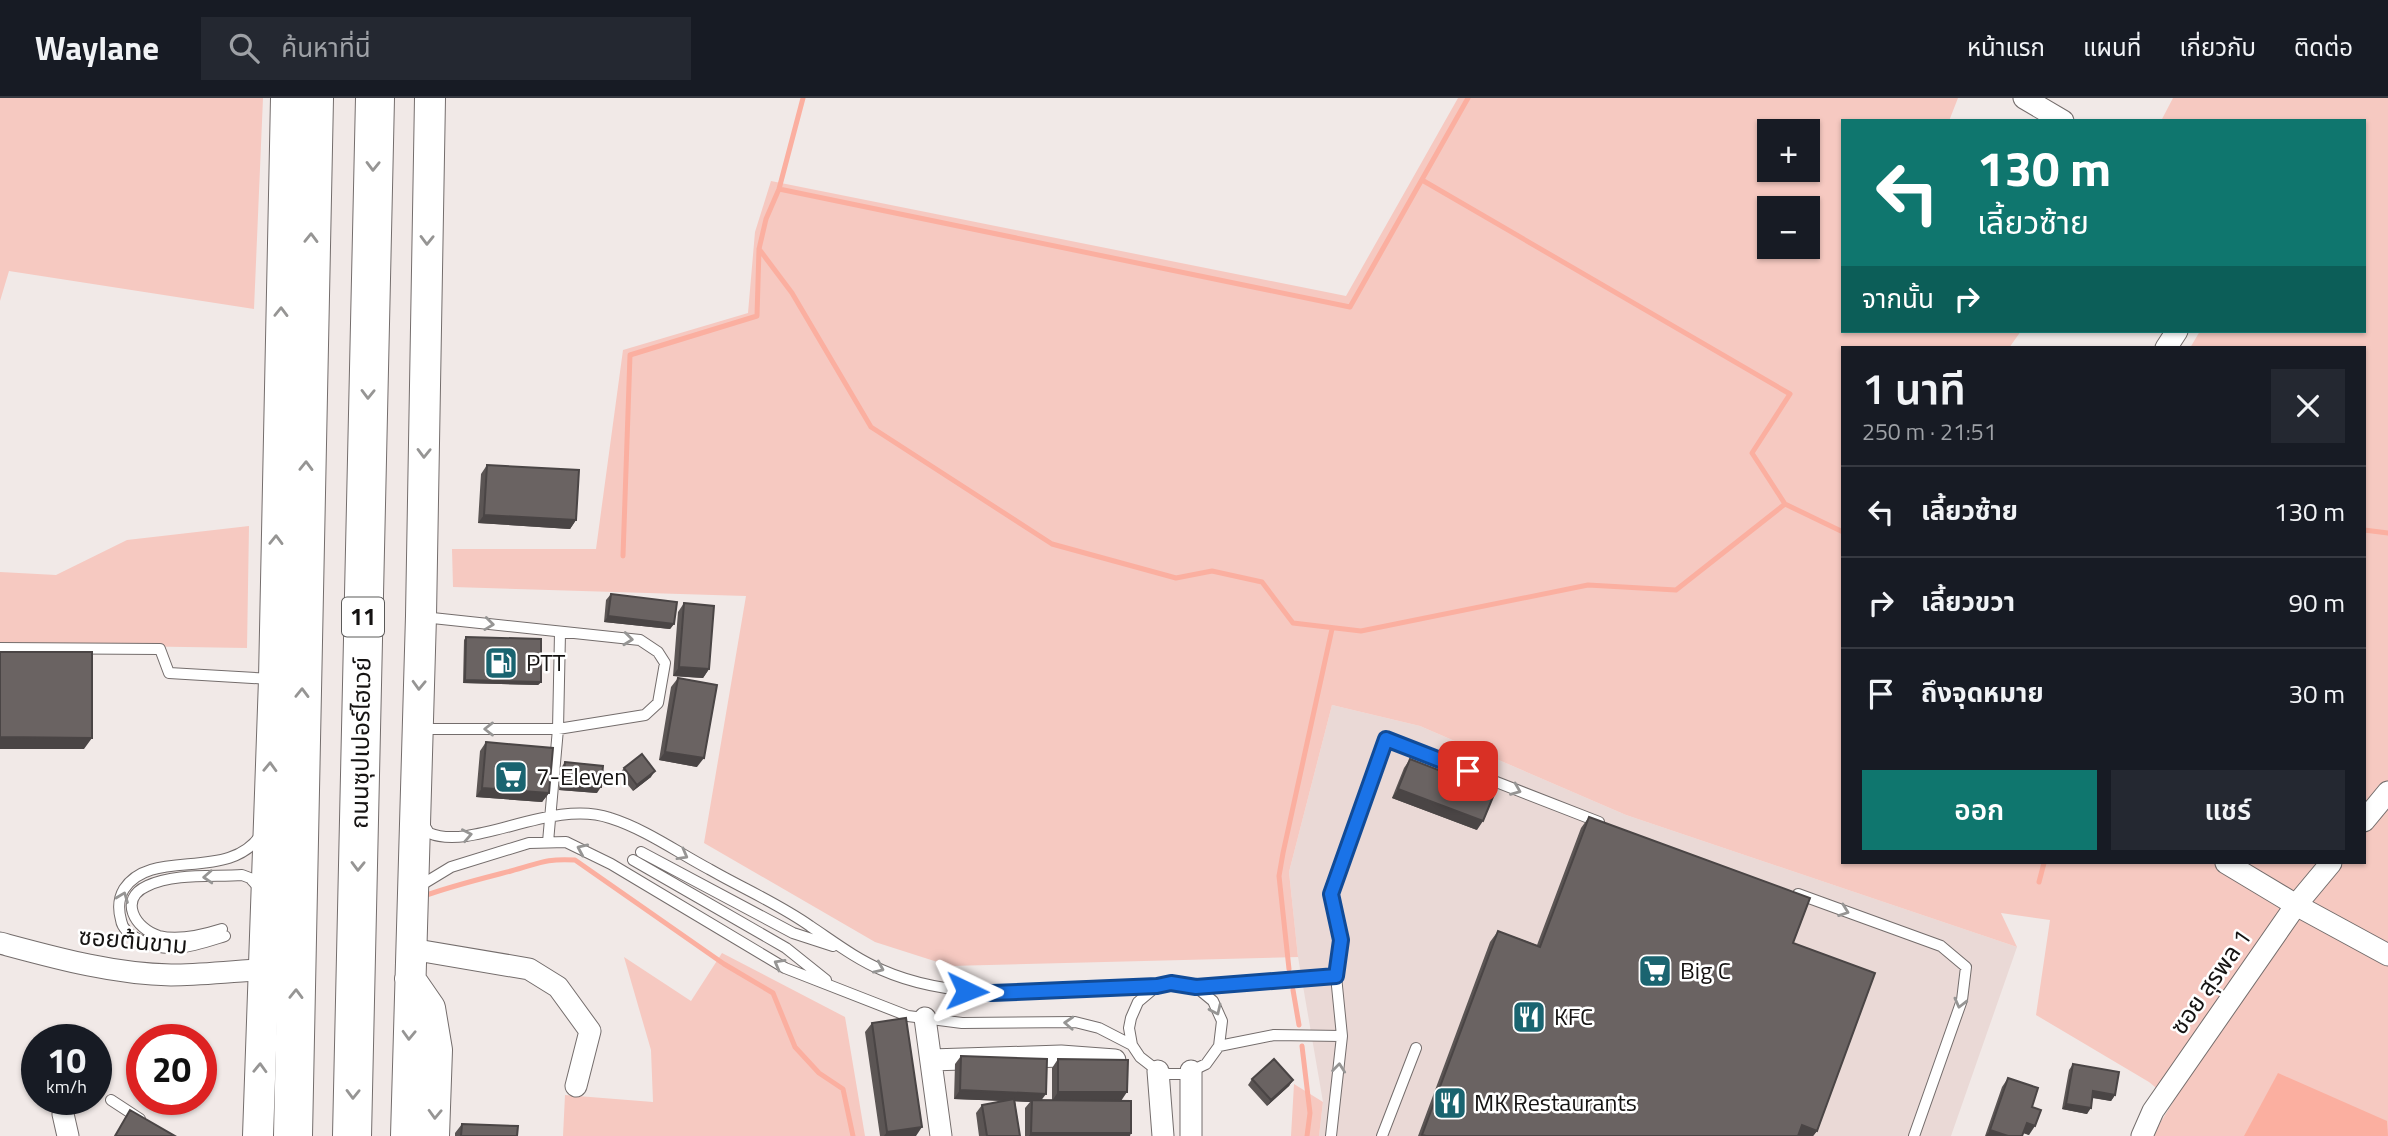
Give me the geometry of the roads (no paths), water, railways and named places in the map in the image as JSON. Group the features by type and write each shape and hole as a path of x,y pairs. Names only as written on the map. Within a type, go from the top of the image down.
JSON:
{"highway":[{"path":"293,1136 314,98"},
{"name":"ถนนซุปเปอร์ไฮเวย์","path":"352,1136 375,98"}],"main road":[{"path":"258,1136 274,679 286,98"},
{"path":"406,1136 421,617 430,98"},
{"path":"410,979 429,1009 437,1050 434,1136"}],"street":[{"path":"2024,98 2060,119"},
{"path":"2366,819 2388,792"},
{"path":"2228,864 2388,955"},
{"name":"ซอย สุรพล 1","path":"2142,1136 2153,1111 2296,905 2330,864"},
{"name":"ซอยต้นขาม","path":"0,943 65,961 170,975 264,970"},
{"path":"411,949 529,969 558,987 590,1031 576,1086"},
{"path":"925,1018 941,1136"},
{"path":"931,1060 1061,1056 1115,1060"},
{"path":"1158,1071 1163,1136"},
{"path":"1191,1071 1191,1136"},
{"path":"62,1115 68,1136"}],"lane":[{"path":"418,729 558,729 645,715 658,703 665,663 658,652 640,640 421,617"},
{"path":"548,842 558,729 560,633"},
{"path":"0,648 160,649 169,673 274,679"},
{"path":"1331,1136 1342,1036 1336,976 1341,940 1331,894 1386,739 1606,824"},
{"path":"415,808 429,833 448,838 489,831 549,815 608,817 642,832 809,925 842,949 884,971 943,989 992,993 1157,986 1171,983 1196,987 1336,976"},
{"path":"266,898 250,878 243,875 161,880 143,887 131,907 133,919 158,936 187,937 223,932 191,947 155,948 133,937 122,925 118,907 123,890 135,876 158,868 199,865 245,852 269,821"},
{"path":"413,889 451,867 529,843 566,842 585,849 785,968 908,1016 962,1023 1075,1022 1099,1028 1132,1045"},
{"path":"834,986 786,948 637,856 793,933 842,949"},
{"path":"1786,890 1941,946 1966,967 1962,1000 1914,1136"},
{"path":"1157,986 1138,1002 1131,1018 1129,1028 1132,1045 1139,1057 1158,1071 1177,1074 1206,1064 1219,1046 1222,1021 1213,1001 1196,987"},
{"path":"1219,1046 1274,1035 1342,1036"},
{"path":"1382,1136 1416,1048"},
{"path":"112,1101 155,1129"}],"waterway":[{"path":"623,556 630,355 757,316 759,249 766,219 779,189 803,98"},
{"path":"779,189 1350,307 1468,98"},
{"path":"1422,180 1790,394 1752,453 1785,504"},
{"path":"759,249 792,293 871,427 1052,544 1176,578 1212,571 1262,582 1293,623 1361,631 1588,585 1676,590 1785,504 1841,531"},
{"path":"2366,530 2388,533"},
{"path":"1289,969 1279,876 1332,629"},
{"path":"421,897 542,862 575,860 724,964 773,993 795,1047 819,1073 843,1089 853,1136"},
{"path":"2039,882 2044,864"},
{"path":"1293,990 1299,1025"},
{"path":"1302,1046 1310,1113 1307,1136"}],"place":[{"name":"PTT","path":"501,663"},
{"name":"7-Eleven","path":"511,777"},
{"name":"Big C","path":"1655,971"},
{"name":"KFC","path":"1529,1017"},
{"name":"MK Restaurants","path":"1450,1103"}]}
